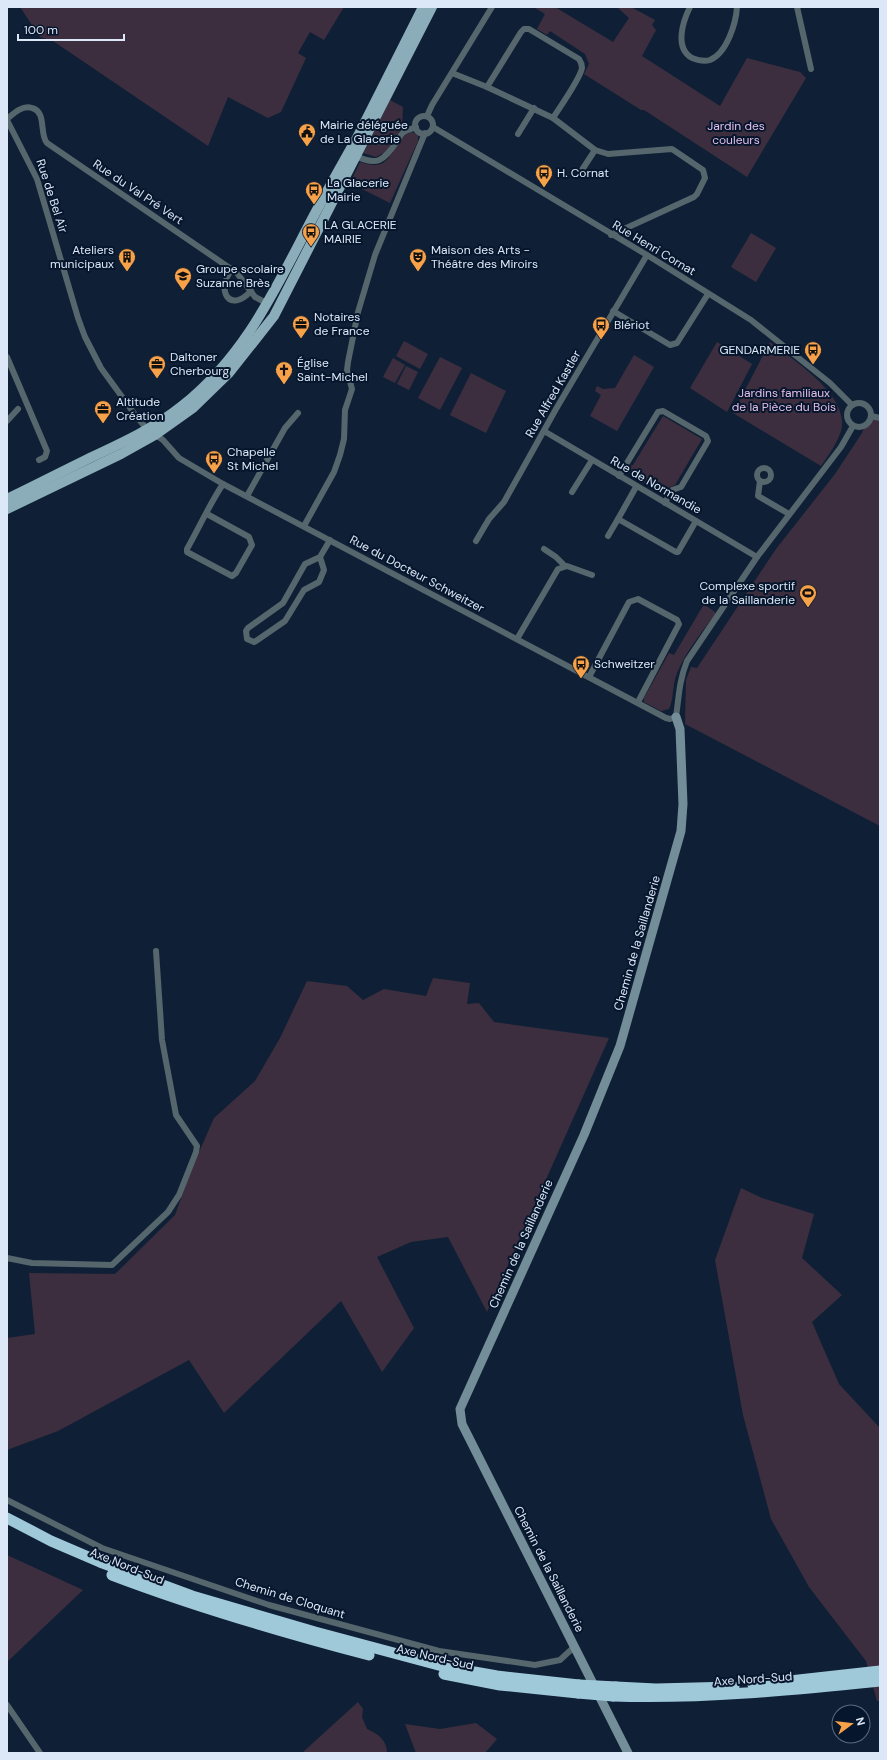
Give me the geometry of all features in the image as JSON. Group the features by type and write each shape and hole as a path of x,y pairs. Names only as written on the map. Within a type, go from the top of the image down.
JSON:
{"highway":[{"name":"Axe Nord-Sud","path":"7,1518 51,1541 100,1562 192,1596 330,1636 446,1667 579,1689"},
{"name":"Axe Nord-Sud","path":"7,1525 99,1570 163,1594 237,1619 447,1675 507,1686 614,1691 659,1697 719,1695 880,1680"},
{"name":"Axe Nord-Sud","path":"614,1691 724,1687 880,1671"}],"main road":[{"path":"7,499 132,438 151,432 193,408 229,373 270,321 296,275 423,7"},
{"path":"7,509 121,454 183,406 206,384 247,336 268,304 353,154 432,7"}],"street":[{"path":"427,116 432,105 492,7"},
{"path":"690,7 682,25 682,44 689,56 696,60 703,61 710,60 717,55 726,43 732,30 737,7"},
{"path":"797,7 811,69"},
{"path":"487,87 521,32 524,29 529,29 579,59 582,68 553,118"},
{"path":"452,73 487,87 553,118 595,150 608,154 672,150 703,170 705,174 702,185 694,197 612,235"},
{"name":"Rue du Val Pré Vert","path":"7,119 21,108 29,107 36,109 40,116 44,139 47,143 232,269 241,277 255,297 268,304"},
{"path":"518,134 534,108"},
{"path":"422,116 427,116 431,119 433,127 430,131 425,133 420,132 416,127 417,119 422,116"},
{"name":"Rue de Bel Air","path":"7,119 37,179 69,291 85,337 101,368 136,416 151,432"},
{"path":"353,154 373,162 380,160 387,156 402,134 416,127"},
{"name":"Rue Henri Cornat","path":"433,127 647,256 766,331 830,383 852,404"},
{"path":"304,526 334,472 340,455 344,439 345,410 352,389 347,370 349,353 358,312 375,255 425,133"},
{"path":"580,173 595,150"},
{"name":"Rue Alfred Kastler","path":"476,541 489,519 504,502 613,311 647,256"},
{"path":"232,269 224,282 224,293 226,296 234,301 239,300 251,291"},
{"path":"613,311 670,345 677,343 708,294"},
{"path":"7,357 46,451 45,457 39,460"},
{"path":"862,402 867,404 871,409 871,416 869,423 858,428 849,422 847,415 848,409 852,404 862,402"},
{"path":"7,421 18,409"},
{"path":"619,476 658,412 663,410 706,436 708,440 681,487 672,490 665,503"},
{"path":"247,496 285,428 298,414"},
{"path":"871,416 880,418"},
{"path":"676,717 678,688 687,661 757,557 841,447 853,426"},
{"name":"Rue du Docteur Schweitzer","path":"151,432 163,440 179,458 223,484 666,718 670,719 676,717"},
{"name":"Rue de Normandie","path":"544,432 757,557"},
{"path":"572,492 592,460"},
{"path":"760,481 758,496 789,514"},
{"path":"206,514 249,537 252,544 236,573 232,576 187,552 206,514 223,484"},
{"path":"608,536 636,487"},
{"path":"618,519 676,552 678,552 696,521"},
{"path":"320,558 324,570 323,575 319,582 304,590 285,621 254,642 247,639 246,631 248,628 283,603 305,564 320,558 330,540"},
{"path":"544,549 556,557 565,566"},
{"path":"517,639 558,569 565,566 572,567 592,575"},
{"path":"590,677 629,602 638,599 676,620 678,624 638,702"},
{"name":"Chemin de la Saillanderie","path":"628,1753 462,1424 460,1409 584,1135 620,1046 681,831 683,804 682,774 680,729 676,717"},
{"path":"7,1258 32,1263 112,1266 168,1212 179,1195 196,1152 196,1146 176,1115 162,1040 156,951"},
{"name":"Chemin de Cloquant","path":"7,1500 102,1548 269,1605 439,1651 536,1665 548,1664 560,1660 574,1647"},
{"path":"7,1705 40,1753"}],"green space":[{"path":"20,7 344,7 324,40 310,32 298,53 306,58 281,112 268,118 228,97 208,146 53,41 40,37"},
{"name":"Jardin des couleurs","path":"555,7 613,42 629,18 617,7 631,7 655,20 652,25 656,30 642,56 720,106 747,58 800,72 806,78 747,177 644,110 641,110 584,74 589,64 585,54 550,31 547,35 537,29 545,14 535,8"},
{"path":"390,100 403,107 402,128 385,152 376,157 363,153"},
{"path":"411,132 418,134 418,141 390,203 350,183 360,162 372,165 380,164 386,161 398,143"},
{"path":"751,233 776,248 756,282 731,267"},
{"path":"404,341 428,354 420,369 396,356"},
{"path":"717,342 752,364 727,412 690,388"},
{"name":"Jardins familiaux de la Pièce du Bois","path":"770,342 818,380 829,392 837,405 842,418 841,431 821,466 733,413"},
{"path":"634,355 654,367 617,431 590,416 601,395 595,391 597,386 603,389 615,388"},
{"path":"440,357 462,368 440,410 418,398"},
{"path":"393,358 405,365 395,383 383,377"},
{"path":"406,366 418,372 409,390 397,384"},
{"path":"471,373 506,391 486,433 450,415"},
{"path":"663,416 702,439 675,485 668,488 665,495 627,472 630,466 633,465"},
{"name":"Complexe sportif de la Saillanderie","path":"873,418 880,421 880,826 685,724 686,680 691,667 697,668 776,549 835,474 862,433 866,423"},
{"path":"704,604 716,613 695,642 681,665 675,678 672,701 669,709 661,711 644,702 644,698 669,653 674,655"},
{"path":"433,978 470,983 467,1004 479,1003 494,1022 609,1038 487,1312 448,1237 411,1242 377,1257 414,1328 382,1372 341,1301 224,1413 189,1360 58,1431 7,1450 7,1338 35,1334 29,1273 115,1274 175,1215 192,1168 214,1118 255,1081 280,1038 307,981 347,986 363,1000 384,989 426,996"},
{"path":"741,1188 762,1198 814,1214 802,1258 842,1295 812,1322 839,1384 880,1428 880,1701 877,1701 866,1661 809,1587 771,1519 743,1415 715,1260"},
{"path":"7,1555 83,1590 7,1662"},
{"path":"358,1702 363,1709 362,1717 367,1729 375,1733 384,1741 387,1748 387,1753 302,1753"},
{"path":"476,1723 497,1739 485,1753 416,1753 405,1724 440,1729"}],"place":[{"name":"Mairie déléguée de La Glacerie","path":"307,147"},
{"name":"H. Cornat","path":"544,188"},
{"name":"La Glacerie Mairie","path":"314,205"},
{"name":"LA GLACERIE MAIRIE","path":"311,247"},
{"name":"Ateliers municipaux","path":"127,272"},
{"name":"Maison des Arts - Théâtre des Miroirs","path":"418,272"},
{"name":"Groupe scolaire Suzanne Brès","path":"183,291"},
{"name":"Notaires de France","path":"301,339"},
{"name":"Blériot","path":"601,340"},
{"name":"GENDARMERIE","path":"813,365"},
{"name":"Daltoner Cherbourg","path":"157,379"},
{"name":"Église Saint-Michel","path":"284,385"},
{"name":"Altitude Création","path":"103,424"},
{"name":"Chapelle St Michel","path":"214,474"},
{"name":"Complexe sportif de la Saillanderie","path":"808,608"},
{"name":"Schweitzer","path":"581,679"}]}
